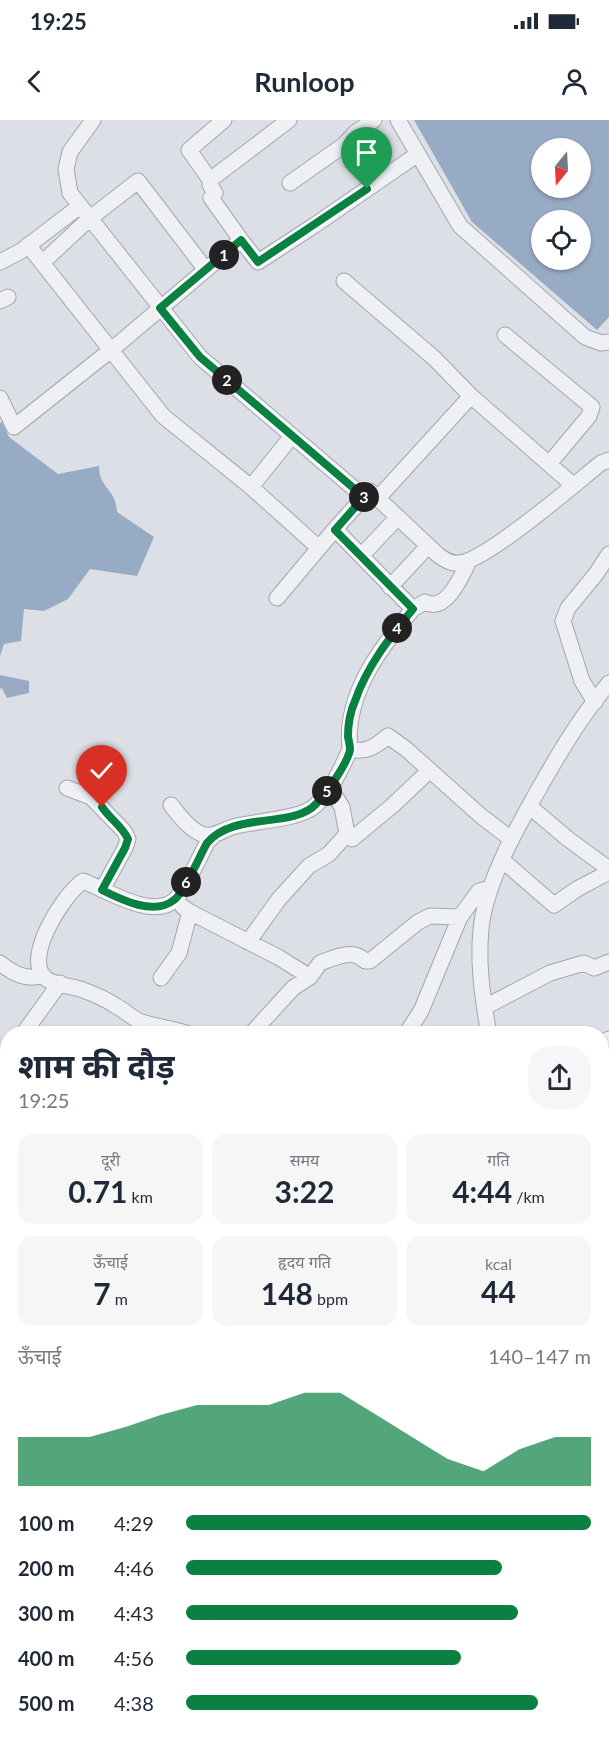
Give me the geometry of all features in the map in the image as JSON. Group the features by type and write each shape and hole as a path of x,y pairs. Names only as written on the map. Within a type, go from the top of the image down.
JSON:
{"street":[{"path":"93,120 70,152 66,169 70,193 160,308 200,357 292,436 398,517 447,562 458,564 469,561 505,538 601,463 609,460"},
{"path":"224,120 189,150 210,180 210,185 215,192 212,198 258,262 418,154"},
{"path":"210,180 289,120"},
{"path":"290,183 344,145 355,133 374,120"},
{"path":"398,120 460,226 585,337 601,343 609,342"},
{"path":"42,263 89,219 138,180 206,270"},
{"path":"0,262 28,245 80,206"},
{"path":"0,398 14,427 111,350 241,240"},
{"path":"28,245 163,416 251,487 319,548"},
{"path":"344,281 434,358 471,396 573,485"},
{"path":"505,336 592,408 589,416 549,464"},
{"path":"277,598 335,530 471,396"},
{"path":"251,487 292,436"},
{"path":"362,556 398,517"},
{"path":"335,530 413,609"},
{"path":"390,587 428,546"},
{"path":"595,702 582,681 563,621 568,608 609,554"},
{"path":"171,805 182,820 204,835 214,835 234,826 303,814 316,806 345,762 350,749 349,720 355,700 390,637 413,609 425,602 430,605 437,604 447,597 455,588 469,561"},
{"path":"488,1026 480,950 483,916 491,888 511,839 566,742 609,683"},
{"path":"350,749 360,752 373,748 388,736 511,839"},
{"path":"329,788 342,807 347,834 352,839 429,771"},
{"path":"67,788 90,797 124,831 128,839 102,890"},
{"path":"502,860 554,905 609,870 529,807"},
{"path":"248,942 294,882 309,866 329,854 347,834"},
{"path":"152,1026 138,1021 116,1005 95,995 51,982 43,975 38,962 47,930 69,894 84,881 138,904 163,906 173,901 214,835"},
{"path":"412,1026 422,1011 460,917 479,891 491,888"},
{"path":"173,901 278,957 310,977"},
{"path":"160,978 179,953 190,912"},
{"path":"258,1026 293,988 310,977 320,963 353,954 365,961 370,961 418,922 430,916 460,917"},
{"path":"484,1007 550,973 584,963 594,968 609,962"},
{"path":"0,963 23,976 36,978 43,975"},
{"path":"29,1026 60,983"}],"water":[{"path":"414,120 609,120 609,317 597,330 472,222"},
{"path":"2,422 9,437 58,474 99,466 102,480 114,498 117,512 154,537 137,576 90,569 68,599 44,611 24,609 21,641 4,644 0,656 0,423"},
{"path":"0,675 29,681 29,693 7,698 2,688 0,689"}],"route":[{"path":"102,807 109,818 124,831 128,839 102,890 130,902 153,906 163,906 176,899 207,843 214,835 234,826 303,814 316,806 345,762 350,749 349,720 367,672 390,637 413,609 335,530 364,497 200,357 160,308 241,240 258,262 367,189"}]}
